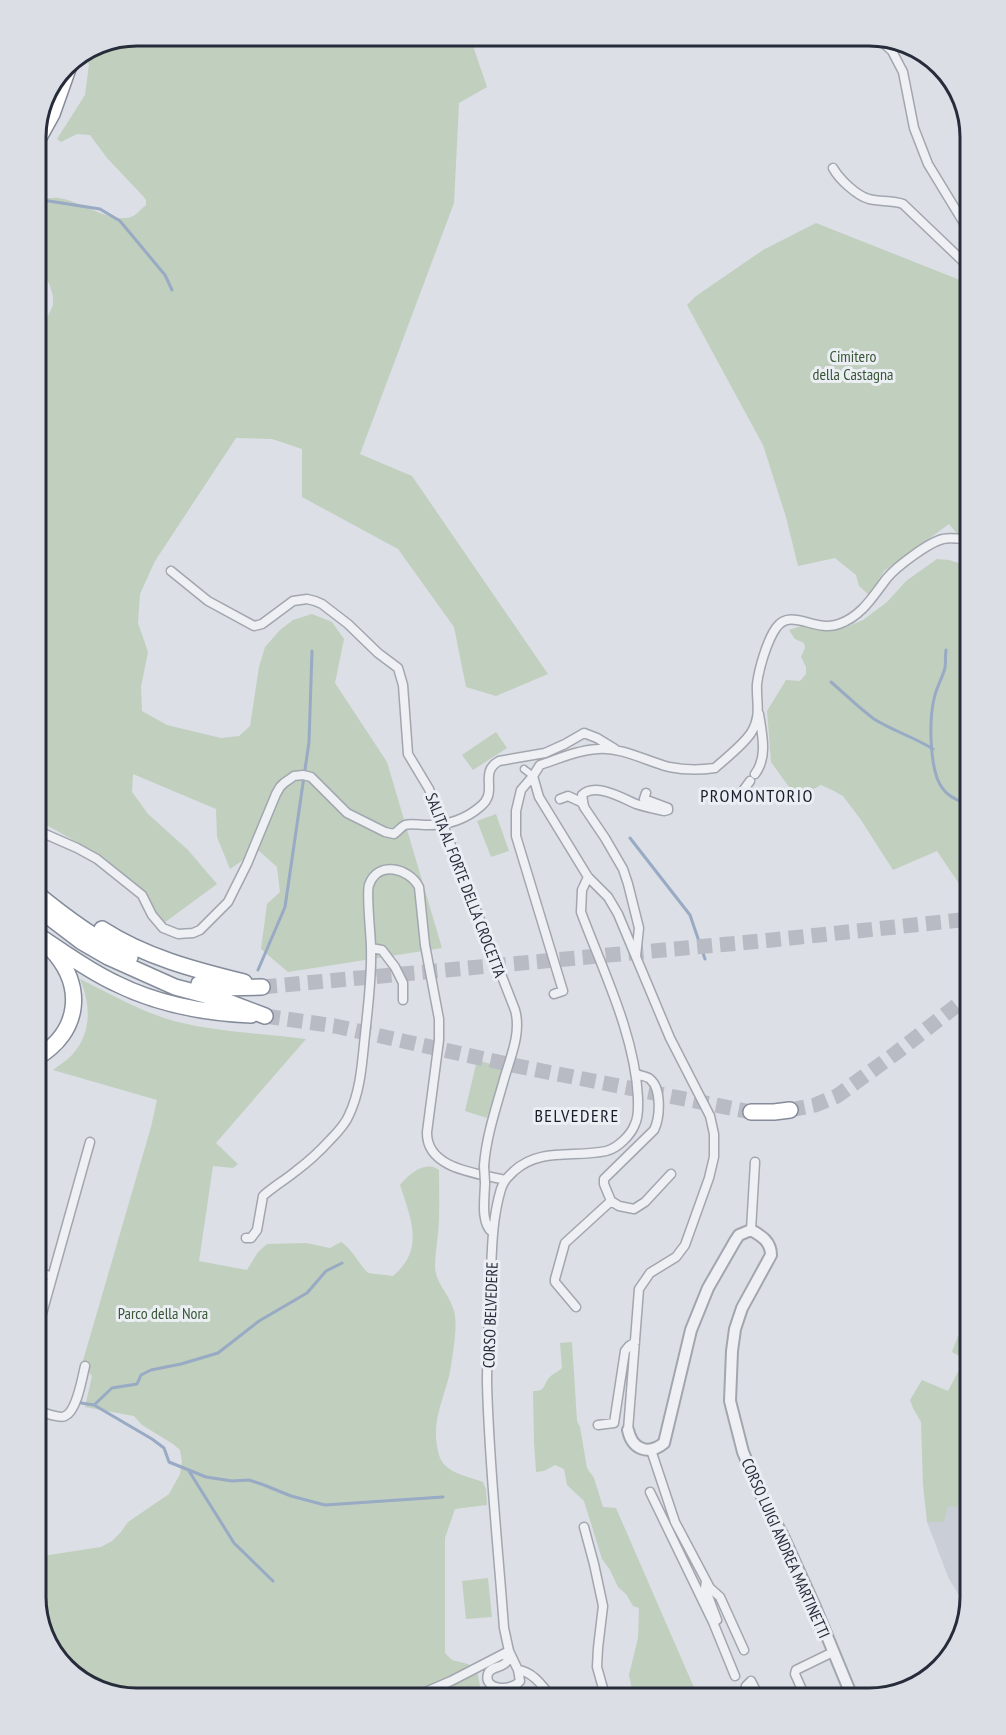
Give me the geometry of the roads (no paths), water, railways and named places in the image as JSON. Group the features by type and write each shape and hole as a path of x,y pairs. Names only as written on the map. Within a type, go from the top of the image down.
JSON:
{"highway":[{"path":"48,121 61,89"},
{"path":"47,891 126,943 163,959 262,987 216,988 176,979 114,949 47,901"},
{"path":"47,915 82,942 108,957 175,987 220,999 266,1016 219,1014 145,996 88,968 47,941"},
{"path":"47,945 59,958 69,975 73,1001 67,1027 47,1051"},
{"path":"751,1112 790,1110"}],"street":[{"path":"890,49 901,67 914,128 933,174 960,217"},
{"path":"833,168 847,185 869,199 903,204 960,258"},
{"path":"742,792 758,771 763,756 758,683 768,643 779,624 788,619 815,626 826,627 841,624 863,609 894,570 941,539 960,540"},
{"name":"SALITA AL FORTE DELLA CROCETTA","path":"171,571 208,601 254,626 262,624 293,601 307,599 315,601 348,624 378,653 398,668 403,685 408,754 429,789 487,935 518,1022 487,1140 484,1166 485,1220 488,1229 492,1232"},
{"path":"554,994 562,991 516,836 516,811 521,789 540,765 582,751 599,749 615,750 670,767 716,768 746,739 759,712"},
{"path":"47,835 97,860 142,896 152,915 163,928 178,934 193,933 200,930 228,902 247,864 276,794 284,783 294,776 311,777 347,813 394,834 407,825 442,825 471,813 487,800 490,792 489,770 499,761 545,753 581,734 589,734 608,743 615,750"},
{"path":"524,769 533,776 539,797 588,878 608,897 618,914 670,1038 710,1116 714,1134 714,1157 709,1178 685,1245 676,1257 650,1273 639,1289 628,1430 636,1447 651,1450 660,1446 666,1439 691,1330 708,1288 739,1235 751,1230 755,1162"},
{"path":"584,807 582,795 591,790 616,795 664,812 668,810 668,808 644,799 646,793"},
{"path":"560,799 568,796 581,802 623,869 639,928 636,959"},
{"path":"246,1238 251,1238 257,1230 263,1196 313,1158 342,1128 356,1098 369,992 371,948 369,885 375,875 383,870 404,872 414,879 420,890 425,945 439,1019 439,1040 427,1132 428,1144 433,1154 445,1164 505,1180 518,1167 534,1159 553,1155 607,1151 632,1132 639,1114 637,1074 627,1036 581,912 582,890 588,878"},
{"path":"371,948 382,950 394,967 403,983 403,1000"},
{"path":"637,1074 650,1079 656,1087 658,1122 654,1130 604,1179 604,1184 611,1201 619,1206 634,1209 639,1207 671,1174"},
{"path":"47,1294 90,1142"},
{"name":"CORSO BELVEDERE","path":"505,1180 492,1232 487,1385 504,1628 509,1651 521,1670"},
{"path":"576,1307 555,1282 566,1244 611,1201"},
{"name":"CORSO LUIGI ANDREA MARTINETTI","path":"751,1230 768,1242 771,1256 742,1308 735,1329 730,1401 743,1452 765,1504 782,1534 815,1607 848,1688"},
{"path":"47,1274 52,1276"},
{"path":"598,1425 614,1423 625,1352 635,1342"},
{"path":"47,1413 66,1416 76,1401 85,1366"},
{"path":"651,1450 675,1522 706,1581 720,1597 744,1650"},
{"path":"650,1492 714,1622 735,1676"},
{"path":"584,1527 603,1606 597,1648 597,1667 603,1688"},
{"path":"706,1581 705,1588 717,1620 714,1622"},
{"path":"509,1651 507,1662 489,1672 488,1681 498,1688 513,1687 520,1681 521,1670 534,1677 544,1688"},
{"path":"435,1688 509,1651"},
{"path":"801,1688 795,1674 796,1670 833,1652"},
{"path":"747,1688 750,1681 754,1688"}],"waterway":[{"path":"47,201 100,209 120,221 165,275 172,290"},
{"path":"946,650 945,668 932,708 931,746 938,781 946,792 960,801"},
{"path":"258,970 285,907 309,742 312,651"},
{"path":"831,682 874,719 933,749"},
{"path":"630,838 690,915 705,959"},
{"path":"94,1405 112,1388 137,1384 141,1375 151,1370 218,1353 259,1321 307,1293 326,1271 342,1263"},
{"path":"81,1403 94,1405 152,1439 164,1448 169,1462 206,1477 232,1481 249,1480 291,1496 325,1505 443,1497"},
{"path":"189,1471 234,1543 273,1581"}],"tunnel":[{"path":"262,987 772,940 960,920"},
{"path":"790,1110 815,1105 837,1096 960,1003"},
{"path":"265,1016 335,1026 512,1065 751,1112"}],"district":[{"name":"PROMONTORIO","path":"757,796"},
{"name":"BELVEDERE","path":"577,1116"}],"park label":[{"name":"Cimitero della Castagna","path":"853,365"},
{"name":"Parco della Nora","path":"163,1313"}]}
